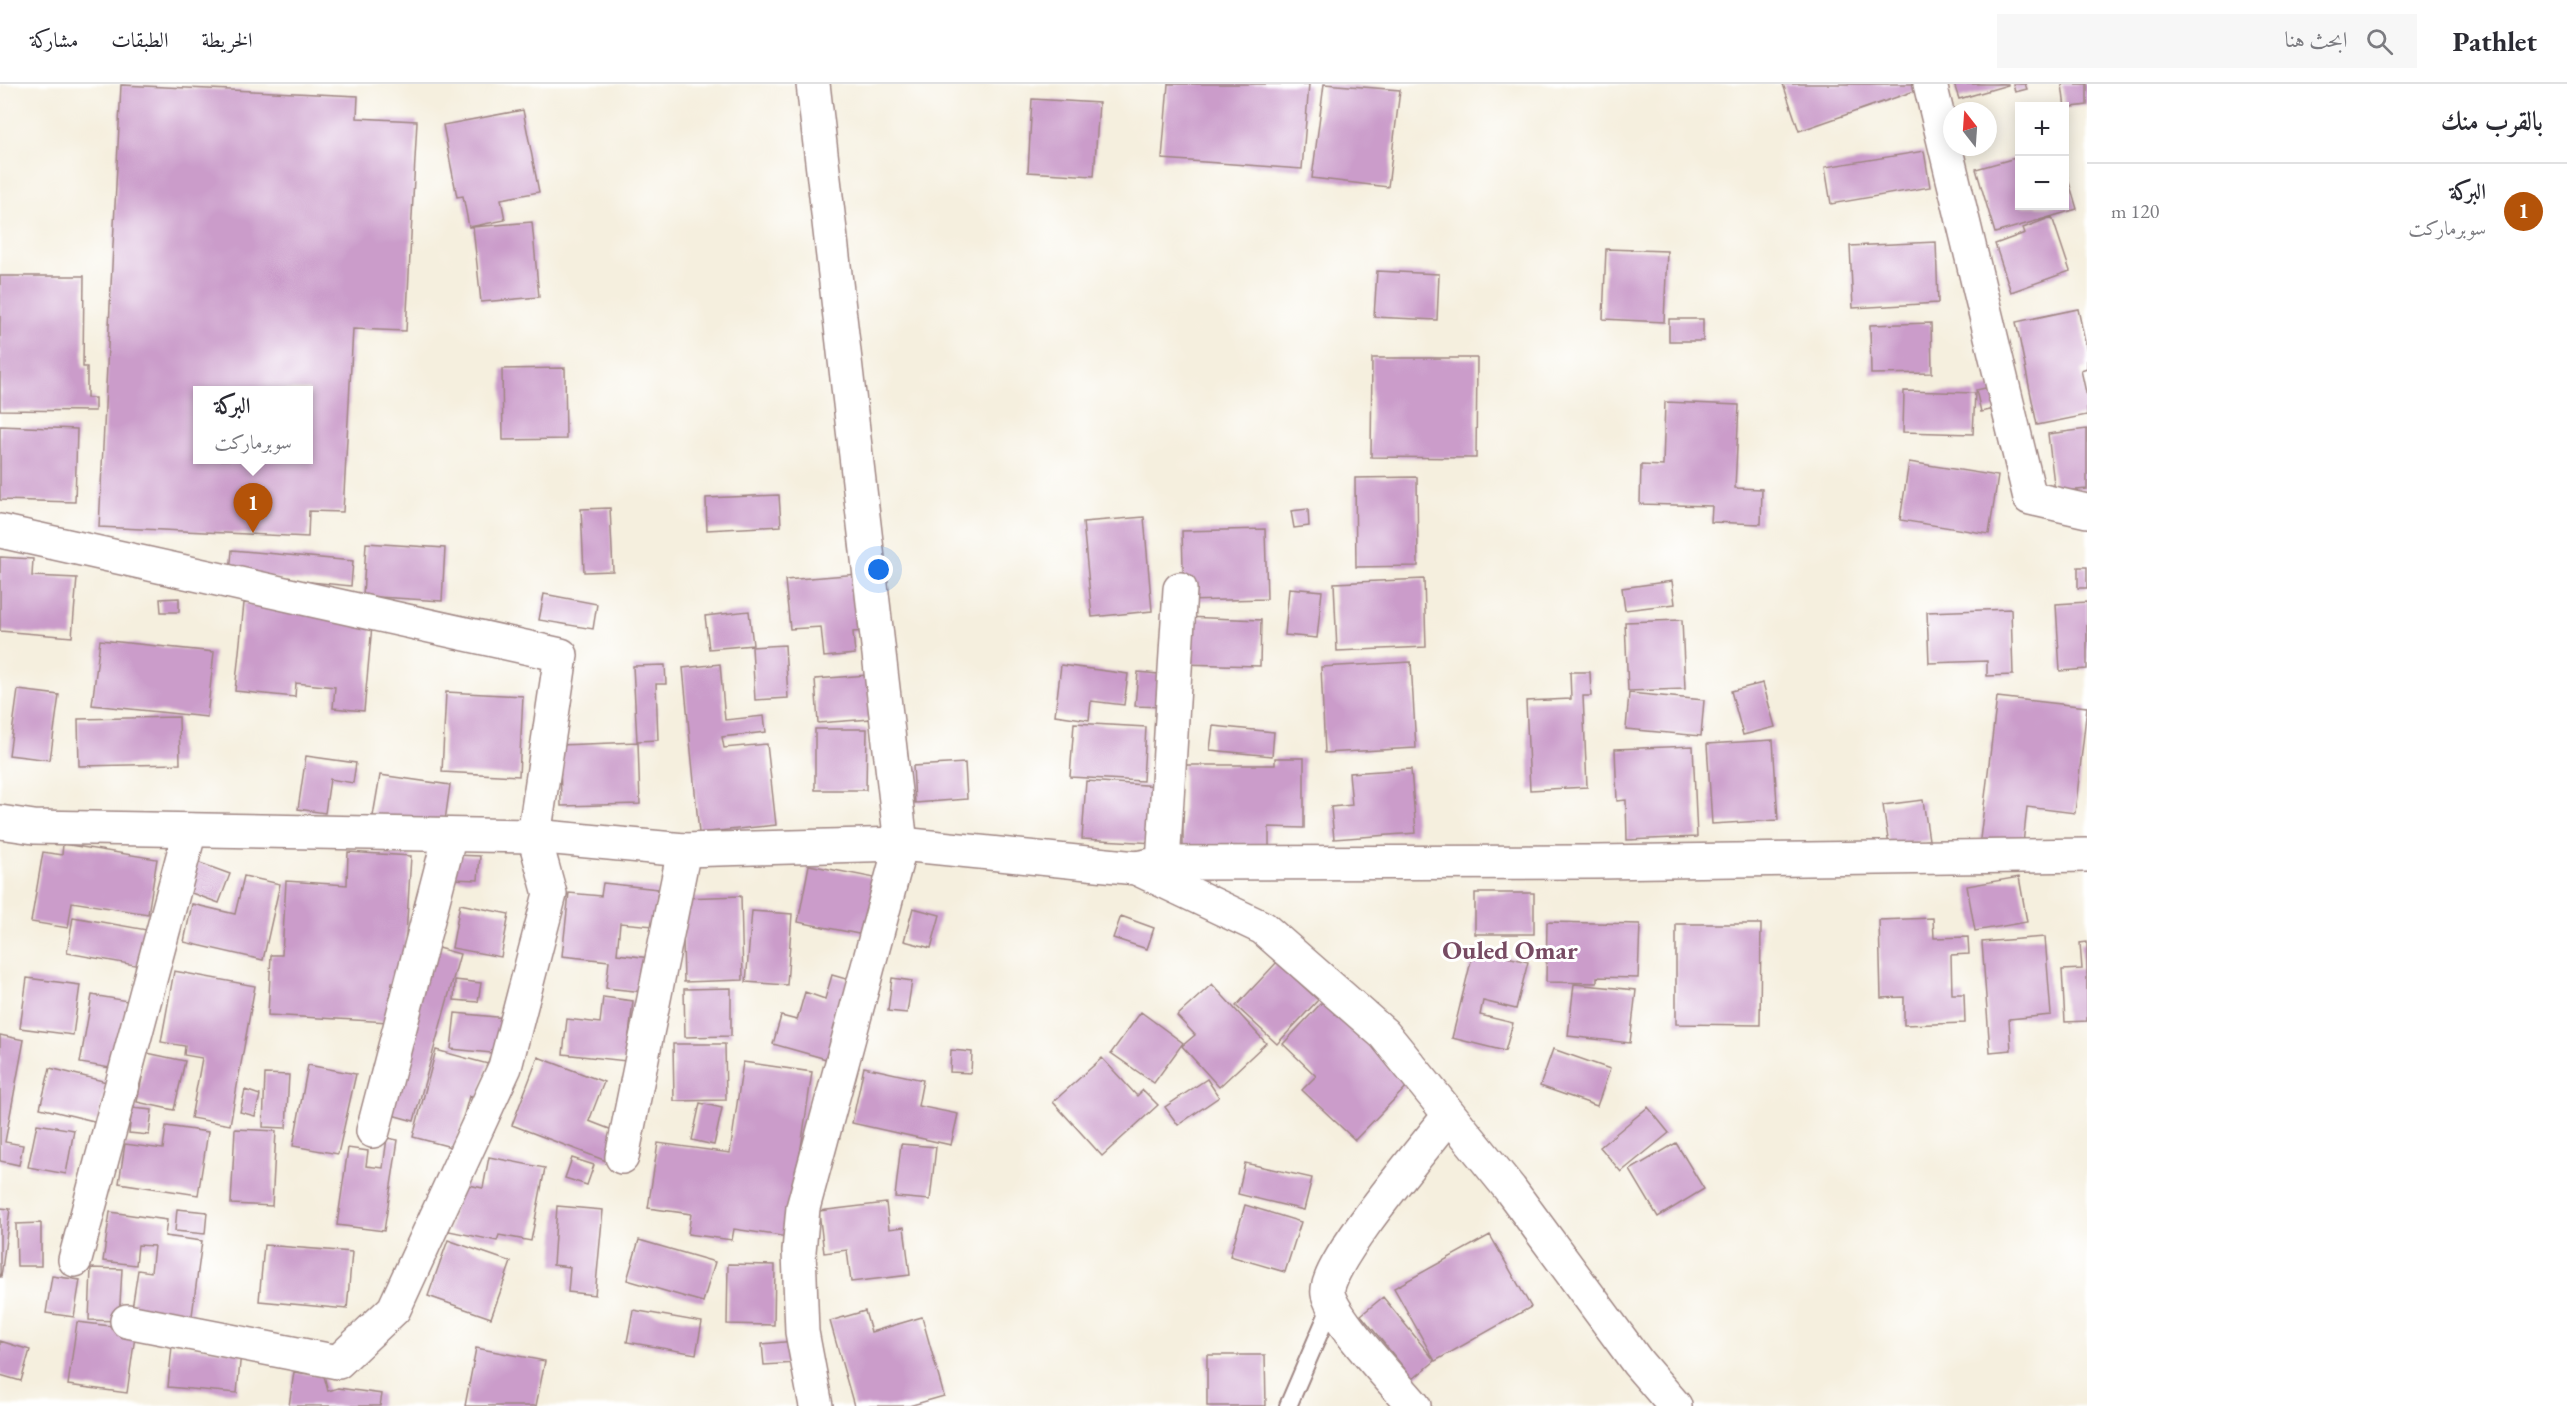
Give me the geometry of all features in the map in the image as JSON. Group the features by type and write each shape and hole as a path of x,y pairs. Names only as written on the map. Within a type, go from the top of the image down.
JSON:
{"street":[{"path":"813,84 901,844 802,1208 799,1251 802,1332 816,1406"},
{"path":"1930,84 2030,498 2087,511"},
{"path":"0,531 561,655 534,836 550,894 505,1067 394,1309 338,1362 127,1321"},
{"path":"1149,865 1180,589"},
{"path":"0,822 34,827 534,836 684,850 901,844 1149,865 2087,855"},
{"path":"75,1260 190,830"},
{"path":"373,1131 450,835"},
{"path":"622,1157 684,850"},
{"path":"1149,865 1263,928 1384,1034 1448,1117 1510,1189 1638,1363 1675,1406"},
{"path":"1414,1406 1331,1306 1326,1290 1332,1270 1347,1247 1448,1117"}],"lane":[{"path":"1288,1406 1331,1306"}],"building":[{"path":"1168,84 1309,84 1302,169 1162,159"},
{"path":"1324,84 1400,90 1388,187 1312,178"},
{"path":"1783,84 1925,84 1926,87 1799,131"},
{"path":"1954,84 2008,84 2008,85 1959,99"},
{"path":"2013,84 2025,84 2027,89 2015,92"},
{"path":"2062,84 2087,84 2087,105 2069,107 2069,102 2064,102"},
{"path":"121,85 358,96 357,118 417,121 406,331 353,329 343,512 309,511 308,537 99,527"},
{"path":"1032,99 1099,103 1094,176 1028,172"},
{"path":"523,110 539,192 501,199 505,220 469,227 463,196 457,197 443,125"},
{"path":"1924,151 1930,187 1831,204 1825,167"},
{"path":"2015,158 2015,210 2069,210 2069,182 2077,209 1995,233 1976,169"},
{"path":"2052,217 2070,271 2011,292 1995,244 2025,233 2023,228"},
{"path":"532,222 539,297 481,302 473,227"},
{"path":"1936,242 1938,303 1853,308 1850,246"},
{"path":"1606,249 1667,251 1664,322 1603,319"},
{"path":"1377,271 1439,274 1437,320 1374,317"},
{"path":"0,276 84,276 83,367 87,367 87,398 95,398 95,411 0,410"},
{"path":"2078,309 2087,351 2087,368 2081,370 2087,397 2087,415 2037,425 2016,322"},
{"path":"1669,319 1703,319 1703,341 1669,341"},
{"path":"1931,323 1932,373 1871,374 1870,325"},
{"path":"1372,358 1477,358 1476,458 1371,457"},
{"path":"565,368 566,439 503,440 502,369"},
{"path":"1995,386 1999,408 1981,412 1976,390"},
{"path":"1904,391 1975,393 1973,434 1903,432"},
{"path":"1665,402 1739,405 1735,488 1762,489 1761,524 1711,522 1712,506 1640,504 1641,465 1663,466"},
{"path":"0,426 77,429 75,502 0,500"},
{"path":"2087,429 2087,489 2055,492 2048,434"},
{"path":"1909,462 1998,476 1989,534 1900,520"},
{"path":"1417,477 1418,566 1356,567 1355,478"},
{"path":"779,495 781,526 707,530 706,498"},
{"path":"610,508 613,571 584,572 581,509"},
{"path":"1308,509 1309,526 1294,528 1291,511"},
{"path":"1144,517 1152,611 1092,617 1083,522"},
{"path":"1265,529 1267,599 1184,601 1182,531"},
{"path":"366,543 445,548 442,601 363,596"},
{"path":"232,550 353,561 351,586 230,574"},
{"path":"0,557 33,559 32,576 77,578 72,637 0,631"},
{"path":"2078,567 2087,567 2087,588 2078,588"},
{"path":"859,574 864,631 853,632 855,654 824,657 821,627 790,629 785,580"},
{"path":"1424,579 1426,647 1337,651 1334,583"},
{"path":"1672,581 1675,604 1625,610 1622,588"},
{"path":"1289,588 1322,591 1317,638 1285,635"},
{"path":"544,594 597,604 593,629 539,620"},
{"path":"179,598 179,612 161,612 160,599"},
{"path":"2087,602 2087,669 2060,671 2056,604"},
{"path":"244,603 373,615 364,711 333,708 335,687 296,683 295,697 235,691"},
{"path":"2011,609 2013,675 1987,676 1987,661 1929,663 1927,612"},
{"path":"749,611 753,645 709,649 705,616"},
{"path":"1184,617 1261,620 1260,666 1182,664"},
{"path":"1682,620 1685,689 1628,691 1625,622"},
{"path":"100,640 214,652 207,717 92,705"},
{"path":"785,645 788,698 755,700 752,647"},
{"path":"1411,662 1416,748 1325,753 1321,667"},
{"path":"720,664 725,720 764,716 766,732 722,737 724,748 767,744 776,825 699,833 683,668"},
{"path":"665,665 666,684 656,684 658,740 637,741 633,666"},
{"path":"1061,665 1128,674 1124,705 1091,701 1089,720 1055,715"},
{"path":"1138,672 1168,675 1165,707 1135,706"},
{"path":"1570,672 1590,672 1591,696 1583,696 1587,787 1530,790 1526,701 1571,699"},
{"path":"868,675 871,719 818,723 815,679"},
{"path":"1763,683 1775,727 1743,735 1731,691"},
{"path":"18,690 59,695 50,760 9,755"},
{"path":"446,692 523,696 519,776 442,772"},
{"path":"1629,693 1704,700 1701,736 1626,729"},
{"path":"1997,697 2087,707 2075,813 2027,807 2023,844 1980,839"},
{"path":"179,717 180,764 79,766 78,719"},
{"path":"1074,723 1146,727 1143,781 1070,777"},
{"path":"1213,726 1274,732 1272,756 1210,750"},
{"path":"815,729 867,729 866,790 815,790"},
{"path":"1773,740 1778,820 1712,824 1707,744"},
{"path":"638,742 640,804 561,806 560,745"},
{"path":"1693,746 1697,837 1627,840 1626,800 1617,801 1615,749"},
{"path":"306,756 356,763 353,783 330,779 325,813 298,809"},
{"path":"1275,758 1304,758 1304,828 1269,827 1269,847 1183,847 1183,765 1275,765"},
{"path":"965,763 967,799 915,803 913,766"},
{"path":"1411,769 1416,833 1334,839 1331,807 1352,805 1349,773"},
{"path":"380,775 450,785 444,828 373,816"},
{"path":"1086,781 1159,786 1156,843 1082,839"},
{"path":"1923,800 1929,840 1889,846 1883,805"},
{"path":"63,844 157,859 148,914 72,902 68,928 31,922 43,852 62,855"},
{"path":"348,852 411,856 403,983 392,982 389,1022 268,1015 271,955 282,955 286,881 347,885"},
{"path":"455,855 480,856 478,880 453,879"},
{"path":"197,862 230,874 219,903 186,891"},
{"path":"809,865 880,879 869,936 798,922"},
{"path":"244,876 280,884 263,960 184,942 192,904 235,914"},
{"path":"2019,877 2027,922 1975,931 1967,886"},
{"path":"603,883 658,889 654,926 620,923 617,954 658,959 654,993 606,988 609,961 562,956 569,893 601,896"},
{"path":"1475,893 1534,893 1534,934 1475,934"},
{"path":"741,896 743,980 684,982 682,898"},
{"path":"460,904 509,914 501,957 452,948"},
{"path":"913,908 940,915 931,948 904,941"},
{"path":"752,911 792,914 787,985 746,982"},
{"path":"1121,916 1154,928 1147,949 1113,938"},
{"path":"73,917 147,930 140,966 67,953"},
{"path":"1933,918 1934,938 1968,937 1969,954 1951,955 1952,994 1964,994 1965,1023 1904,1025 1904,997 1881,998 1879,920"},
{"path":"1547,922 1640,924 1638,978 1597,977 1597,983 1546,982"},
{"path":"1676,924 1761,924 1760,1025 1676,1024"},
{"path":"2045,937 2051,1015 2009,1019 2011,1050 1990,1052 1982,942"},
{"path":"2087,942 2087,1021 2065,1022 2062,970 2082,969 2080,943"},
{"path":"427,945 460,954 414,1121 381,1112"},
{"path":"1474,949 1528,962 1516,1009 1483,1001 1480,1015 1513,1023 1505,1051 1452,1038"},
{"path":"1277,962 1318,1000 1277,1044 1236,1006"},
{"path":"174,971 255,986 230,1125 191,1118 202,1058 184,1055 185,1046 161,1042"},
{"path":"832,975 860,983 837,1062 773,1044 781,1016 797,1020 805,992 825,999"},
{"path":"27,978 80,985 73,1035 20,1028"},
{"path":"892,978 912,981 907,1013 888,1011"},
{"path":"455,980 481,983 478,1002 454,1000"},
{"path":"1212,984 1266,1043 1219,1087 1182,1046 1195,1035 1177,1016"},
{"path":"1574,984 1636,990 1630,1043 1568,1036"},
{"path":"731,988 731,1036 685,1037 684,989"},
{"path":"92,995 128,1001 116,1069 80,1063"},
{"path":"603,997 633,1001 626,1061 563,1054 567,1019 600,1023"},
{"path":"1326,998 1412,1081 1355,1140 1302,1090 1316,1076 1283,1044"},
{"path":"1141,1012 1183,1043 1154,1083 1111,1053"},
{"path":"455,1013 506,1018 502,1054 451,1049"},
{"path":"0,1035 24,1040 5,1142 23,1145 19,1165 0,1161"},
{"path":"673,1044 725,1044 726,1100 674,1101"},
{"path":"1553,1049 1610,1069 1597,1106 1540,1086"},
{"path":"436,1050 488,1064 479,1100 469,1096 455,1148 413,1137"},
{"path":"951,1050 972,1052 971,1073 950,1072"},
{"path":"147,1053 185,1061 174,1110 137,1102"},
{"path":"538,1057 604,1082 589,1121 620,1133 609,1162 512,1125"},
{"path":"1102,1058 1137,1096 1143,1090 1158,1105 1102,1156 1053,1102"},
{"path":"743,1062 812,1072 788,1237 734,1229 732,1240 688,1234 691,1214 648,1208 658,1143 730,1153"},
{"path":"308,1065 356,1074 338,1154 293,1146"},
{"path":"864,1067 923,1080 918,1106 958,1114 951,1145 852,1123"},
{"path":"50,1068 107,1082 98,1122 40,1108"},
{"path":"265,1074 289,1075 286,1128 263,1127"},
{"path":"1207,1079 1219,1097 1178,1125 1165,1107"},
{"path":"245,1090 260,1095 255,1116 240,1112"},
{"path":"700,1103 722,1108 714,1145 692,1140"},
{"path":"1648,1107 1669,1133 1621,1172 1600,1147"},
{"path":"132,1108 152,1110 149,1135 129,1133"},
{"path":"37,1124 74,1130 66,1174 28,1167"},
{"path":"166,1126 208,1132 198,1195 119,1183 125,1144 163,1149"},
{"path":"235,1129 276,1131 272,1206 231,1204"},
{"path":"387,1138 398,1140 384,1231 337,1225 348,1148 368,1151 366,1166 383,1168"},
{"path":"1676,1143 1704,1189 1658,1217 1630,1170"},
{"path":"901,1144 936,1147 930,1200 895,1197"},
{"path":"489,1157 545,1168 531,1241 499,1235 497,1241 449,1231 459,1183 483,1188"},
{"path":"572,1158 594,1165 587,1185 565,1178"},
{"path":"1245,1163 1312,1178 1304,1210 1238,1194"},
{"path":"886,1203 889,1229 904,1227 910,1275 851,1282 847,1250 824,1253 819,1211"},
{"path":"1245,1205 1301,1222 1285,1272 1230,1256"},
{"path":"557,1206 603,1210 595,1295 568,1292 570,1267 553,1265"},
{"path":"0,1208 10,1209 1,1277 0,1277"},
{"path":"177,1209 207,1212 205,1234 175,1231"},
{"path":"110,1212 167,1220 165,1236 202,1241 191,1323 131,1315 138,1270 151,1272 154,1246 138,1245 136,1265 103,1261"},
{"path":"41,1223 41,1266 17,1266 16,1224"},
{"path":"1490,1235 1531,1307 1435,1361 1394,1288"},
{"path":"448,1240 511,1262 491,1318 428,1296"},
{"path":"639,1240 715,1262 703,1302 627,1280"},
{"path":"264,1245 352,1252 347,1309 259,1301"},
{"path":"728,1264 775,1265 774,1325 727,1324"},
{"path":"91,1268 122,1269 119,1321 89,1320"},
{"path":"52,1276 80,1280 74,1317 46,1313"},
{"path":"1383,1297 1435,1361 1413,1379 1361,1315"},
{"path":"633,1310 702,1322 696,1354 627,1342"},
{"path":"865,1311 871,1332 922,1317 944,1396 909,1406 854,1406 830,1321"},
{"path":"77,1322 136,1329 127,1393 68,1385"},
{"path":"0,1341 30,1350 21,1381 0,1375"},
{"path":"795,1341 796,1363 764,1365 762,1344"},
{"path":"172,1346 241,1352 237,1393 168,1387"},
{"path":"476,1348 545,1361 536,1406 465,1406"},
{"path":"1207,1355 1265,1355 1266,1406 1207,1406"},
{"path":"294,1372 324,1376 328,1391 338,1388 382,1394 380,1406 289,1406"}],"place":[{"name":"البركة","path":"253,533"}],"district":[{"name":"Ouled Omar","path":"1510,950"}]}
